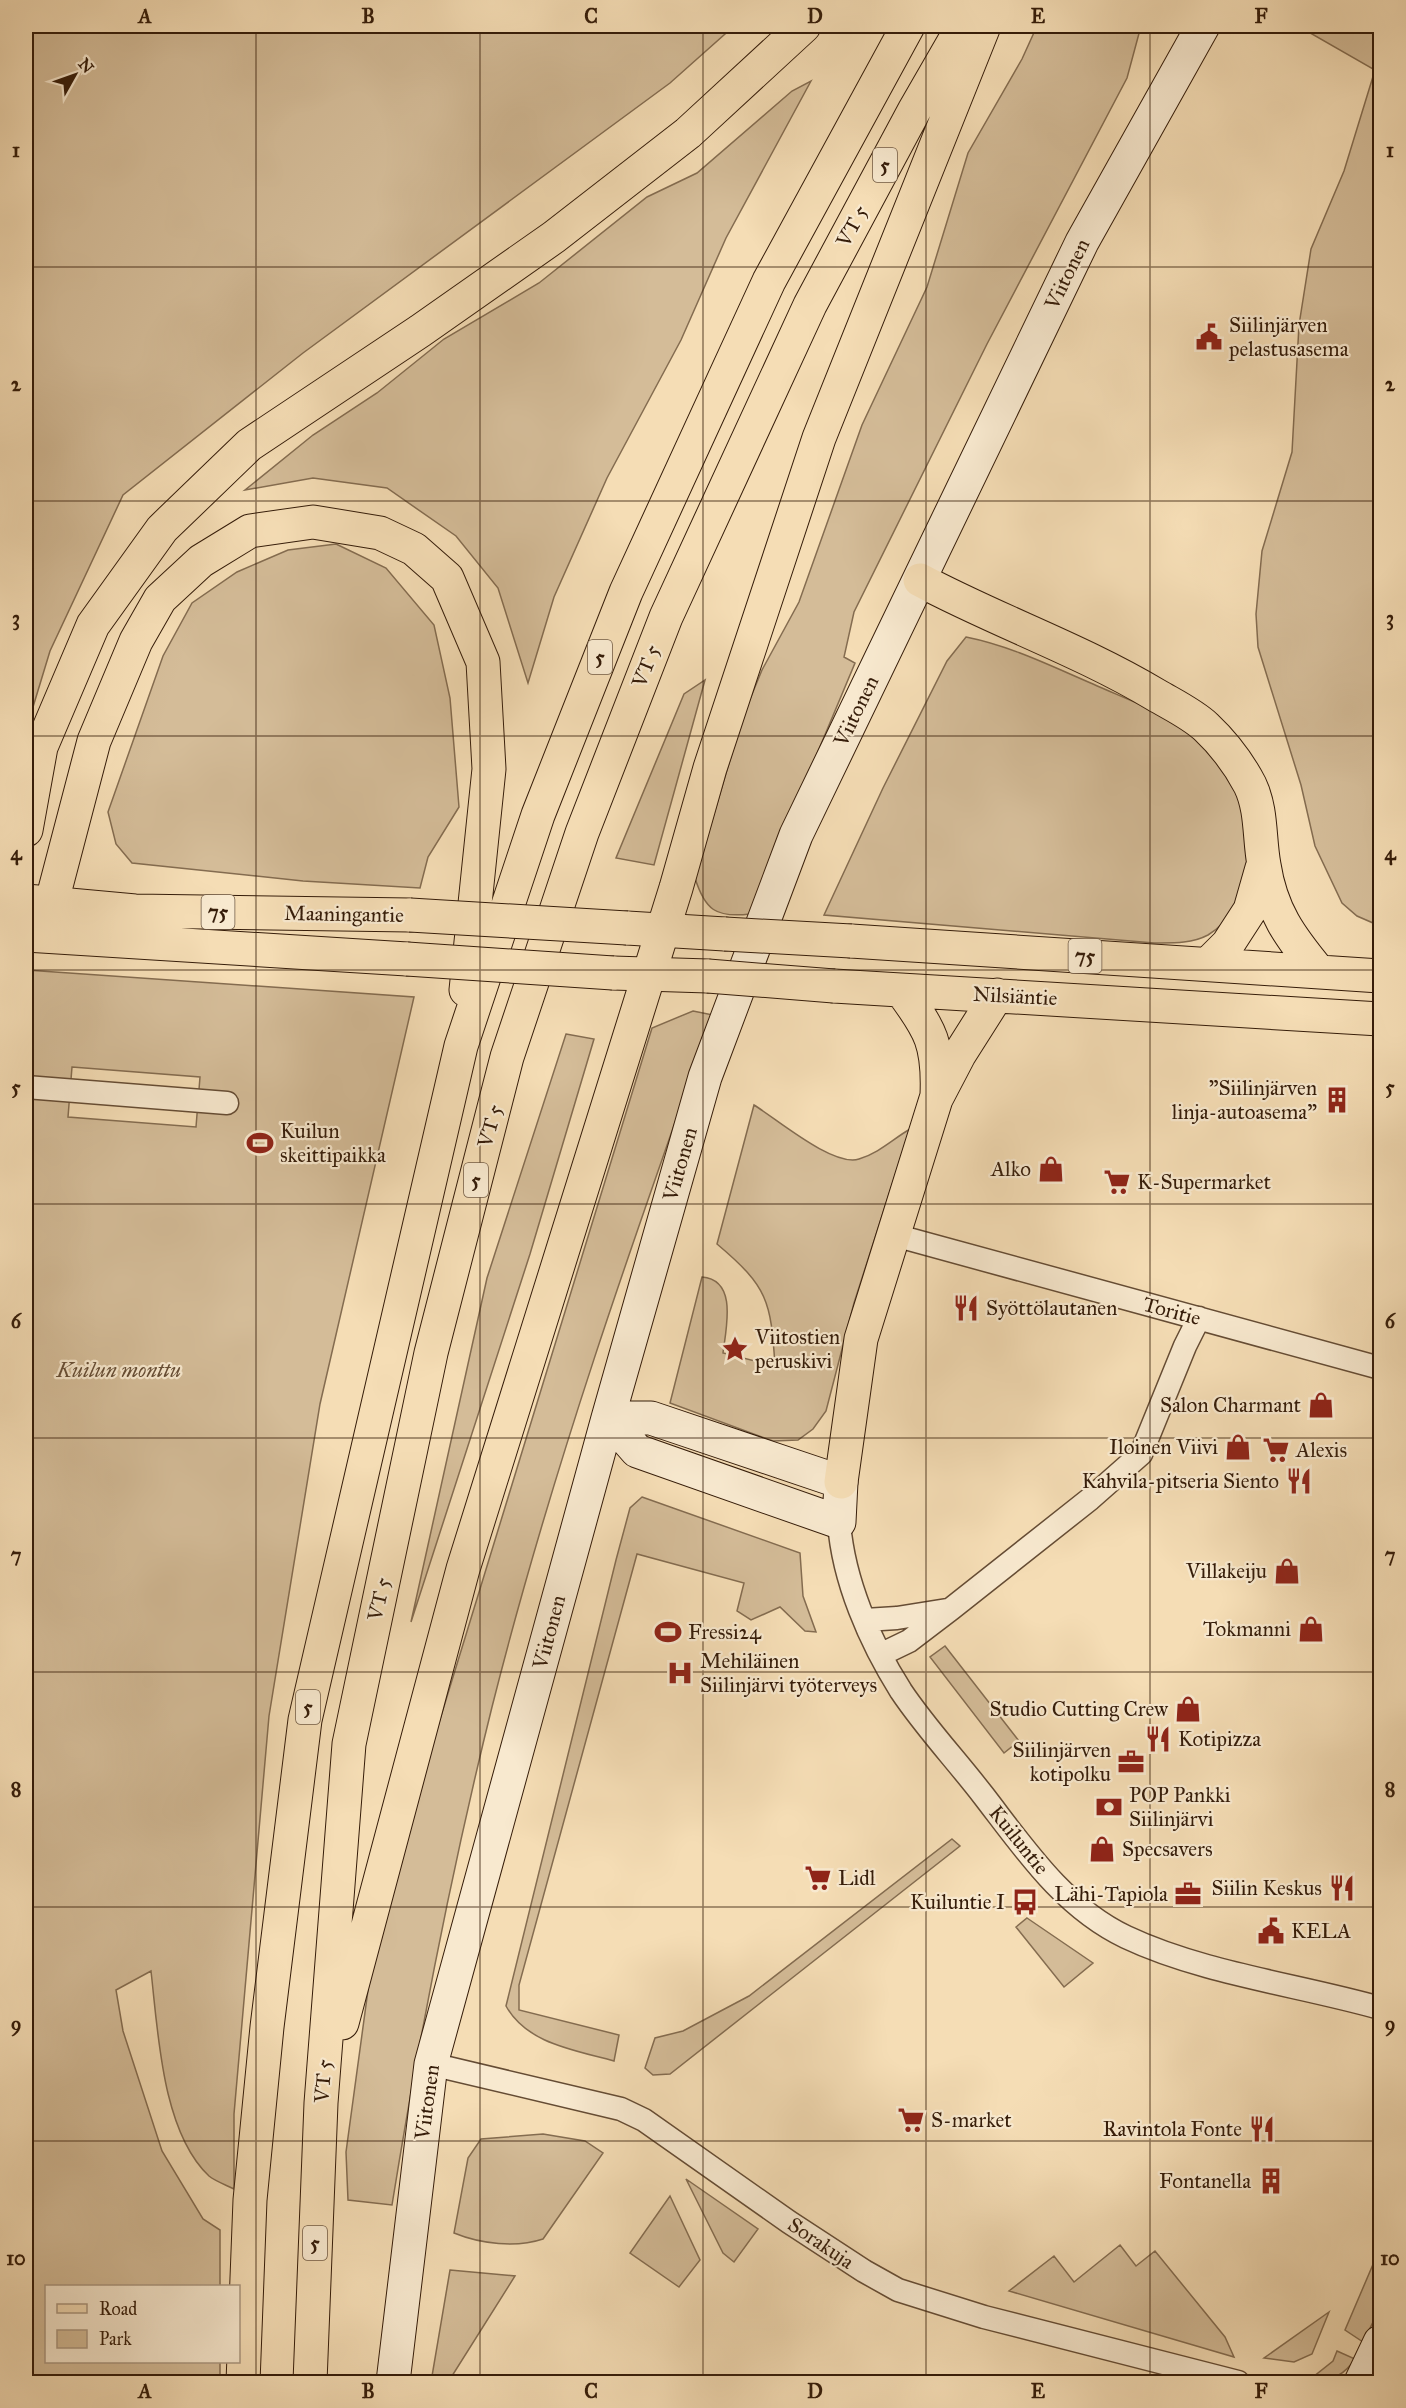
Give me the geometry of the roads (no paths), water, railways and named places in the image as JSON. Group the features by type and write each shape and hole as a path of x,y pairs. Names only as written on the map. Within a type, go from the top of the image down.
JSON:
{"main road":[{"path":"26,831 41,747 93,625 162,529 249,445 420,331 544,243 688,133 804,26"},
{"name":"5","path":"243,2382 251,2188 267,2026 305,1720 461,1046 538,815 626,592 769,281 908,26"},
{"name":"VT 5","path":"310,2382 321,2103 349,1744 431,1353 507,1057 582,833 666,617 810,305 914,111 963,26"},
{"path":"321,2103 463,1569 663,929 710,768 819,438 984,26"},
{"name":"Viitonen","path":"393,2382 431,2064 608,1418 709,1066 796,835 1082,242 1203,26"},
{"path":"26,934 94,741 136,641 160,599 201,561 250,531 313,522 380,533 414,549 447,578 483,662 489,769 461,1046"},
{"path":"920,580 964,603 1118,672 1206,727 1228,751 1251,787 1259,814 1263,863 1271,900 1281,922 1319,972"},
{"path":"1208,964 1228,944 1250,910 1263,863"},
{"name":"Maaningantie","path":"38,903 135,911 410,915 663,929"},
{"name":"Nilsiäntie","path":"663,929 1380,976"},
{"name":"Maaningantie","path":"26,934 649,973"},
{"name":"Nilsiäntie","path":"649,973 1380,1019"},
{"path":"901,990 917,1011 932,1040 938,1060 936,1099"},
{"path":"608,1418 651,1418 840,1482 861,1339 936,1099 959,1055 997,995"},
{"path":"608,1418 637,1451 839,1521"},
{"name":"Kuiluntie","path":"839,1521 840,1482"},
{"path":"1361,2382 1380,2342"}],"street":[{"path":"26,1087 227,1102"},
{"name":"Toritie","path":"894,1235 1380,1368"},
{"path":"882,1654 909,1641 951,1609 1090,1499 1141,1454 1185,1346 1199,1318"},
{"name":"Kuiluntie","path":"839,1521 840,1542 854,1591 865,1620 902,1692 1047,1876 1083,1912 1127,1937 1191,1961 1380,2008"},
{"path":"865,1620 897,1618 951,1609"},
{"name":"Sorakuja","path":"431,2064 621,2109 636,2116 668,2135 789,2222 864,2271 898,2290 984,2317 1234,2382"}],"place":[{"name":"Siilinjärven pelastusasema","path":"1209,337"},
{"name":"\"Siilinjärven linja-autoasema\"","path":"1337,1100"},
{"name":"Kuilun skeittipaikka","path":"260,1143"},
{"name":"Alko","path":"1051,1169"},
{"name":"K-Supermarket","path":"1117,1182"},
{"name":"Syöttölautanen","path":"966,1308"},
{"name":"Viitostien peruskivi","path":"735,1349"},
{"name":"Salon Charmant","path":"1321,1405"},
{"name":"Iloinen Viivi","path":"1238,1447"},
{"name":"Alexis","path":"1276,1450"},
{"name":"Kahvila-pitseria Siento","path":"1299,1481"},
{"name":"Villakeiju","path":"1287,1571"},
{"name":"Tokmanni","path":"1311,1629"},
{"name":"Fressi24","path":"668,1632"},
{"name":"Mehiläinen Siilinjärvi työterveys","path":"680,1673"},
{"name":"Studio Cutting Crew","path":"1188,1709"},
{"name":"Kotipizza","path":"1158,1739"},
{"name":"Siilinjärven kotipolku","path":"1131,1762"},
{"name":"POP Pankki Siilinjärvi","path":"1109,1807"},
{"name":"Specsavers","path":"1102,1849"},
{"name":"Lidl","path":"818,1878"},
{"name":"Siilin Keskus","path":"1342,1888"},
{"name":"Lähi-Tapiola","path":"1188,1894"},
{"name":"Kuiluntie I","path":"1025,1902"},
{"name":"KELA","path":"1271,1931"},
{"name":"S-market","path":"911,2120"},
{"name":"Ravintola Fonte","path":"1262,2129"},
{"name":"Fontanella","path":"1271,2181"}],"park label":[{"name":"Kuilun monttu","path":"119,1370"}]}
